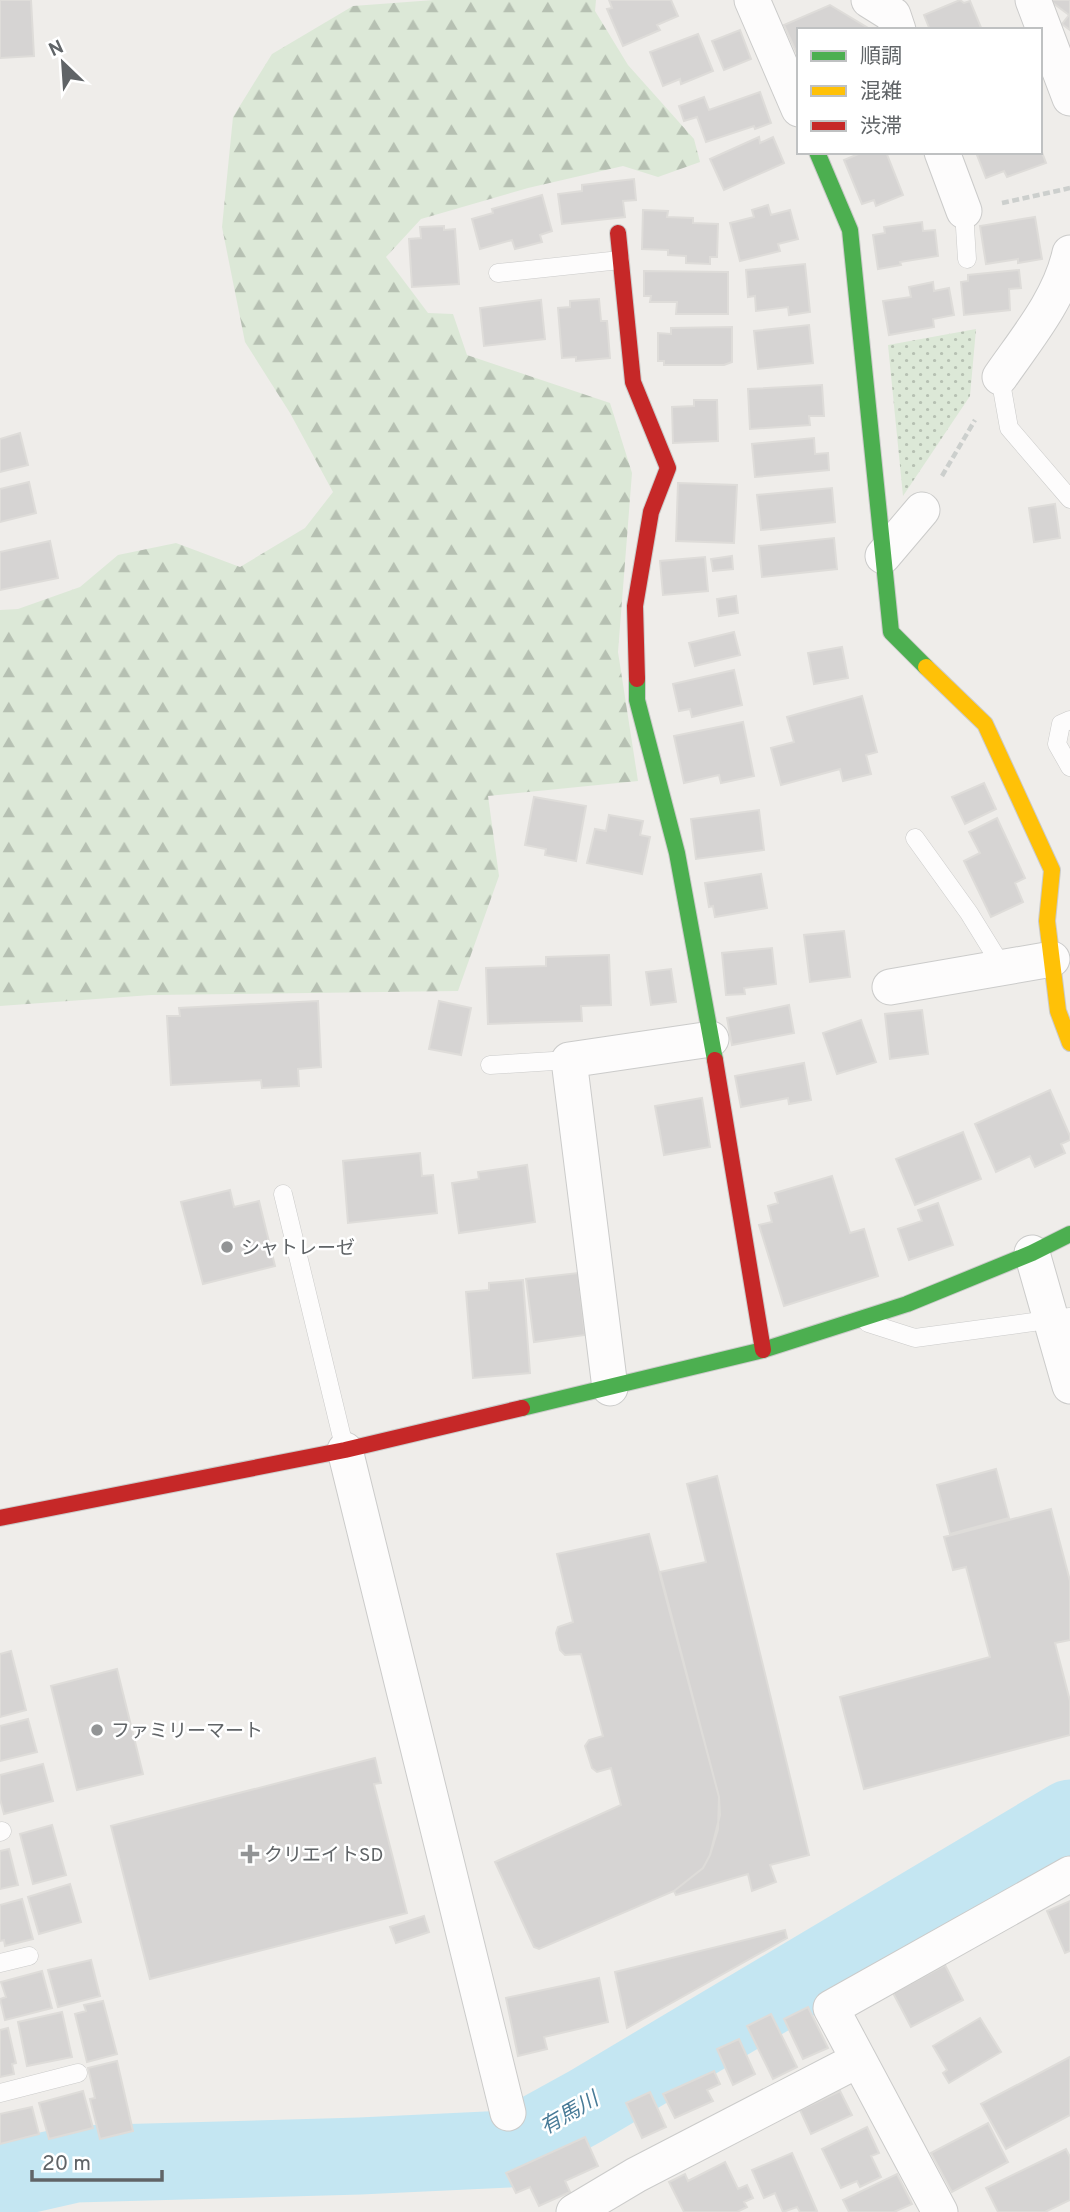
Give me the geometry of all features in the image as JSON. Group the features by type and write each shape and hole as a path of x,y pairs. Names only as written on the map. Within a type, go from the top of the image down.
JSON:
{"street":[{"path":"752,0 797,104"},
{"path":"869,0 893,15 897,28"},
{"path":"1033,0 1070,98"},
{"path":"818,154 850,230 891,632 985,724 1052,870 1047,921 1058,1012 1070,1043"},
{"path":"943,154 964,211"},
{"path":"618,233 633,382 668,468 651,512 635,606 637,700 677,853 763,1350"},
{"path":"1000,377 1047,309 1067,267 1070,253"},
{"path":"883,556 922,510"},
{"path":"890,987 1052,959"},
{"path":"610,1388 569,1060 711,1039"},
{"path":"0,1518 345,1450 763,1350 907,1304 1070,1234"},
{"path":"1032,1252 1061,1319 1070,1386"},
{"path":"345,1450 508,2113"},
{"path":"940,2212 831,2008 1070,1874"},
{"path":"574,2212 636,2175 858,2060"}],"lane":[{"path":"964,211 967,259"},
{"path":"498,273 621,260"},
{"path":"1000,377 1009,428 1070,499"},
{"path":"1070,720 1061,724 1057,744 1070,767"},
{"path":"915,838 970,913 1003,968"},
{"path":"490,1065 569,1060"},
{"path":"284,1194 345,1450"},
{"path":"858,1320 915,1338 1061,1319"},
{"path":"0,1963 29,1956"},
{"path":"0,2093 78,2073"}],"path":[{"path":"964,211 1070,188"},
{"path":"922,510 1000,377"}],"green space":[{"path":"434,0 596,0 595,11 628,65 694,139 700,162 658,177 623,166 528,188 421,219 386,257 428,313 453,314 467,355 610,403 632,473 618,652 638,781 488,796 499,876 458,991 151,995 0,1006 0,610 18,609 80,587 118,555 176,543 240,567 305,528 333,492 290,413 245,342 222,227 233,117 272,54 353,6"},
{"path":"976,329 970,396 903,496 888,345"}],"building":[{"path":"0,0 31,0 34,56 0,58"},
{"path":"609,0 671,0 678,16 657,25 660,30 623,46 607,9 612,8"},
{"path":"960,0 964,3 970,1 981,28 929,28 924,15"},
{"path":"1049,0 1070,0 1070,30 1062,24 1069,15"},
{"path":"830,5 868,28 797,28 797,54 784,25"},
{"path":"740,30 751,59 724,70 712,41"},
{"path":"698,34 713,71 681,84 680,79 663,86 650,52"},
{"path":"760,92 771,123 706,142 697,117 684,121 679,106 704,97 709,110"},
{"path":"759,137 760,143 773,137 784,163 724,190 710,159"},
{"path":"1042,152 1046,163 1007,177 1004,171 986,178 977,155"},
{"path":"858,154 887,154 903,195 876,206 874,200 862,204 844,160"},
{"path":"634,179 636,200 623,201 625,217 562,224 558,194 582,191 582,185"},
{"path":"542,195 552,231 540,235 542,242 515,249 512,240 480,249 472,219 493,213 492,209"},
{"path":"768,205 771,215 790,210 798,239 778,244 780,251 740,261 730,223 754,217 752,210"},
{"path":"643,210 668,211 667,217 693,218 693,223 718,224 717,257 710,257 710,264 686,263 686,256 668,255 668,250 642,249"},
{"path":"1035,217 1042,259 1018,263 1018,259 986,264 980,226"},
{"path":"922,222 923,231 935,230 938,256 900,262 901,265 878,269 873,235 885,233 884,227"},
{"path":"444,226 444,230 455,229 459,284 412,287 409,239 421,238 420,227"},
{"path":"805,264 810,312 789,315 788,307 756,311 755,296 748,297 746,270"},
{"path":"1019,270 1021,288 1009,289 1010,310 964,315 961,282 968,281 968,275"},
{"path":"644,271 728,272 728,314 676,314 677,302 650,302 651,296 644,296"},
{"path":"933,282 934,291 949,288 954,315 933,319 934,327 889,335 883,301 911,297 909,287"},
{"path":"599,299 601,321 607,321 610,358 576,361 576,357 562,358 558,308 570,307 570,301"},
{"path":"541,300 545,339 484,346 480,308"},
{"path":"809,325 813,363 758,369 754,331"},
{"path":"732,327 732,362 724,365 664,365 664,361 658,361 658,333 671,334 671,328"},
{"path":"822,385 824,416 809,416 810,425 750,429 748,389"},
{"path":"694,400 717,400 718,441 673,443 672,407 694,406"},
{"path":"20,433 28,465 0,472 0,439"},
{"path":"814,438 815,454 828,453 829,470 755,477 752,444"},
{"path":"29,482 36,513 0,522 0,489"},
{"path":"678,483 737,485 734,543 676,541"},
{"path":"832,488 835,522 761,530 757,495"},
{"path":"1055,504 1060,538 1034,542 1029,508"},
{"path":"834,538 837,569 762,577 759,546"},
{"path":"50,541 58,578 0,590 0,552"},
{"path":"732,556 733,569 713,571 711,559"},
{"path":"705,557 708,591 663,595 660,561"},
{"path":"736,596 738,613 719,616 717,599"},
{"path":"734,632 740,655 695,666 689,643"},
{"path":"842,647 848,678 814,684 808,653"},
{"path":"734,670 742,705 692,717 690,709 679,711 673,684"},
{"path":"862,696 877,752 866,755 871,774 843,781 840,769 781,785 771,748 794,742 787,717"},
{"path":"743,722 754,776 721,783 719,775 684,783 674,736"},
{"path":"984,783 996,809 965,824 952,797"},
{"path":"534,797 586,806 576,861 545,855 546,849 525,845"},
{"path":"759,810 764,850 696,859 691,819"},
{"path":"609,815 643,821 640,835 650,837 642,874 587,863 595,829 606,831"},
{"path":"997,818 1025,878 1015,883 1023,902 991,917 964,861 980,853 969,832"},
{"path":"761,874 767,908 715,917 713,906 709,907 705,883"},
{"path":"844,931 850,977 810,982 804,935"},
{"path":"772,948 776,984 744,988 745,994 726,995 722,953"},
{"path":"609,955 611,1005 581,1006 582,1021 488,1024 486,968 546,966 546,957"},
{"path":"671,969 676,1002 651,1005 646,972"},
{"path":"318,1001 321,1067 298,1069 299,1086 262,1088 261,1080 171,1085 167,1016 180,1016 179,1008"},
{"path":"439,1001 471,1008 461,1055 429,1049"},
{"path":"789,1005 794,1033 732,1045 727,1018"},
{"path":"922,1010 928,1054 890,1059 885,1014"},
{"path":"861,1020 876,1062 837,1074 823,1033"},
{"path":"804,1063 811,1100 789,1104 788,1098 741,1107 735,1076"},
{"path":"1050,1090 1070,1136 1070,1140 1061,1144 1065,1153 1035,1167 1030,1156 996,1172 975,1124"},
{"path":"702,1098 710,1147 664,1155 655,1106"},
{"path":"963,1132 981,1179 915,1205 896,1159"},
{"path":"420,1153 422,1176 433,1175 437,1213 348,1223 343,1161"},
{"path":"527,1165 535,1222 459,1233 452,1183 479,1179 478,1172"},
{"path":"832,1176 850,1233 864,1229 878,1276 784,1306 759,1225 772,1222 768,1206 778,1203 775,1193"},
{"path":"230,1190 234,1207 259,1201 275,1266 203,1284 181,1202"},
{"path":"938,1203 953,1245 909,1260 898,1229 922,1221 918,1210"},
{"path":"578,1273 585,1335 534,1342 526,1279"},
{"path":"523,1280 530,1373 473,1378 466,1292 489,1290 489,1283"},
{"path":"996,1469 1009,1518 950,1534 937,1485"},
{"path":"717,1476 809,1855 770,1865 776,1882 752,1891 748,1874 676,1895 674,1891 703,1868 710,1855 720,1815 719,1797 660,1572 706,1562 687,1484"},
{"path":"1051,1509 1070,1581 1070,1640 1055,1643 1070,1701 1070,1735 864,1789 840,1697 990,1657 966,1567 953,1570 944,1537"},
{"path":"649,1534 719,1797 718,1829 703,1868 674,1891 539,1949 534,1947 495,1862 621,1805 611,1768 597,1772 592,1768 585,1746 589,1740 603,1736 581,1654 565,1655 560,1650 556,1633 558,1627 573,1622 557,1554"},
{"path":"11,1651 26,1710 0,1717 0,1654"},
{"name":"ファミリーマート","path":"117,1669 143,1774 77,1790 51,1686"},
{"path":"28,1719 37,1752 0,1761 0,1726"},
{"path":"375,1758 381,1783 374,1784 407,1913 150,1979 111,1826"},
{"path":"43,1764 53,1801 4,1814 0,1799 0,1775"},
{"path":"52,1825 66,1875 33,1884 20,1834"},
{"path":"9,1849 18,1885 0,1889 0,1851"},
{"path":"70,1884 81,1922 39,1934 28,1897"},
{"path":"22,1899 33,1939 5,1946 4,1940 0,1941 0,1905"},
{"path":"1070,1901 1070,1951 1065,1953 1047,1911"},
{"path":"424,1916 429,1932 396,1943 390,1927"},
{"path":"785,1930 787,1938 627,2028 615,1972"},
{"path":"91,1960 100,1996 58,2007 48,1970"},
{"path":"945,1965 963,2000 911,2027 893,1993"},
{"path":"42,1971 52,2008 5,2020 0,1999 6,1997 1,1982"},
{"path":"599,1978 608,2022 544,2037 547,2049 518,2056 506,1998"},
{"path":"103,2001 117,2054 87,2062 75,2014 86,2011 84,2005"},
{"path":"808,2007 828,2048 803,2059 784,2019"},
{"path":"62,2012 72,2057 27,2066 18,2022"},
{"path":"771,2014 797,2067 773,2079 747,2026"},
{"path":"980,2018 1001,2052 949,2083 943,2073 947,2070 933,2046"},
{"path":"8,2028 16,2063 12,2064 14,2074 0,2077 0,2030"},
{"path":"739,2039 755,2074 733,2085 717,2049"},
{"path":"1070,2057 1070,2115 1006,2149 981,2104"},
{"path":"117,2061 133,2131 100,2139 90,2099 95,2098 88,2068"},
{"path":"714,2071 720,2084 707,2090 713,2101 675,2118 663,2094"},
{"path":"83,2091 93,2128 49,2139 39,2103"},
{"path":"840,2091 852,2115 811,2134 800,2110"},
{"path":"650,2092 666,2127 642,2138 626,2103"},
{"path":"32,2107 39,2134 0,2144 0,2114"},
{"path":"988,2123 1008,2162 952,2192 931,2153"},
{"path":"867,2127 879,2153 871,2156 881,2177 860,2187 857,2181 841,2188 822,2149"},
{"path":"585,2137 598,2166 565,2181 570,2192 539,2206 530,2187 516,2193 506,2173"},
{"path":"1066,2149 1070,2157 1070,2200 1045,2212 998,2212 986,2188"},
{"path":"792,2153 817,2211 800,2212 797,2207 783,2212 775,2193 764,2198 752,2170"},
{"path":"725,2162 738,2189 747,2185 753,2198 744,2202 747,2207 737,2212 684,2212 669,2182 685,2174 688,2181"},
{"path":"897,2174 912,2204 894,2212 849,2212 843,2200"}],"waterway":[{"name":"有馬川","path":"0,2181 75,2164 508,2149 586,2106 1070,1818"}],"traffic: fast":[{"path":"818,154 850,230 891,632 926,667"},
{"path":"637,679 637,700 677,853 715,1060"},
{"path":"522,1408 763,1350 907,1304 1032,1253 1070,1234"}],"traffic: slow":[{"path":"926,667 985,724 1052,870 1047,921 1058,1011 1070,1043"}],"traffic: jam":[{"path":"618,233 633,382 668,468 651,512 635,606 637,679"},
{"path":"715,1060 763,1350"},
{"path":"0,1518 345,1450 522,1408"}],"place":[{"name":"シャトレーゼ","path":"227,1247"},
{"name":"ファミリーマート","path":"97,1730"},
{"name":"クリエイトSD","path":"250,1854"}]}
